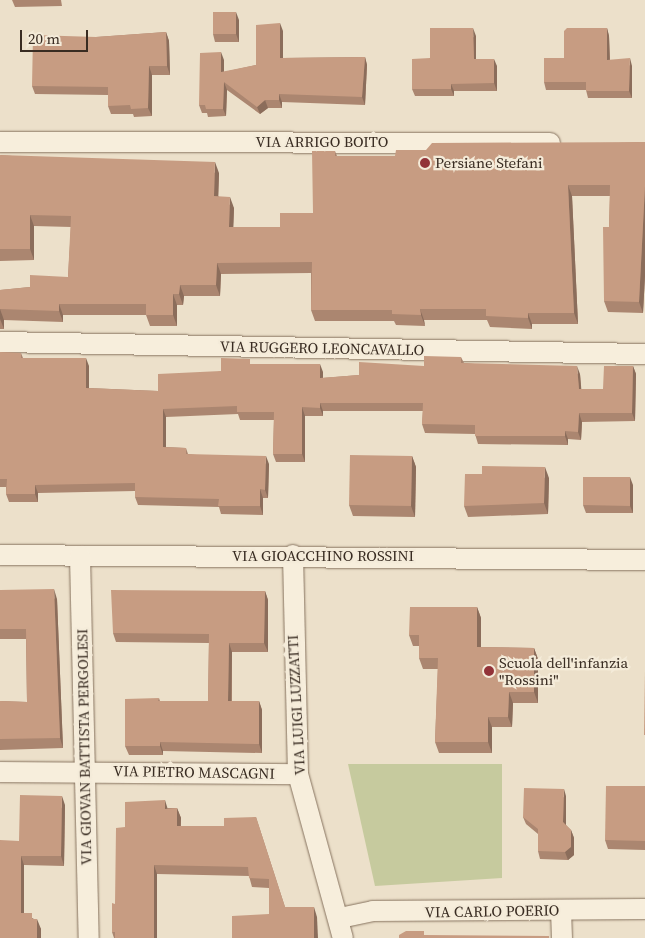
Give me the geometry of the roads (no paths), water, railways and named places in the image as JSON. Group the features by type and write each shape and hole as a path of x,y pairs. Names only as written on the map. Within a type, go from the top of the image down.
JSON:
{"street":[{"name":"VIA ARRIGO BOITO","path":"0,142 566,143"},
{"name":"VIA RUGGERO LEONCAVALLO","path":"0,342 645,354"},
{"name":"VIA GIOACCHINO ROSSINI","path":"0,555 645,560"},
{"name":"VIA GIOVAN BATTISTA PERGOLESI","path":"80,556 89,938"},
{"name":"VIA LUIGI LUZZATTI","path":"293,556 298,774 340,918 343,938"},
{"name":"VIA PIETRO MASCAGNI","path":"0,772 84,771 298,774"},
{"name":"VIA CARLO POERIO","path":"340,918 373,911 645,909"},
{"path":"561,910 562,938"}],"place":[{"name":"Persiane Stefani","path":"425,163"},
{"name":"Scuola dell'infanzia \"Rossini\"","path":"489,671"}]}
